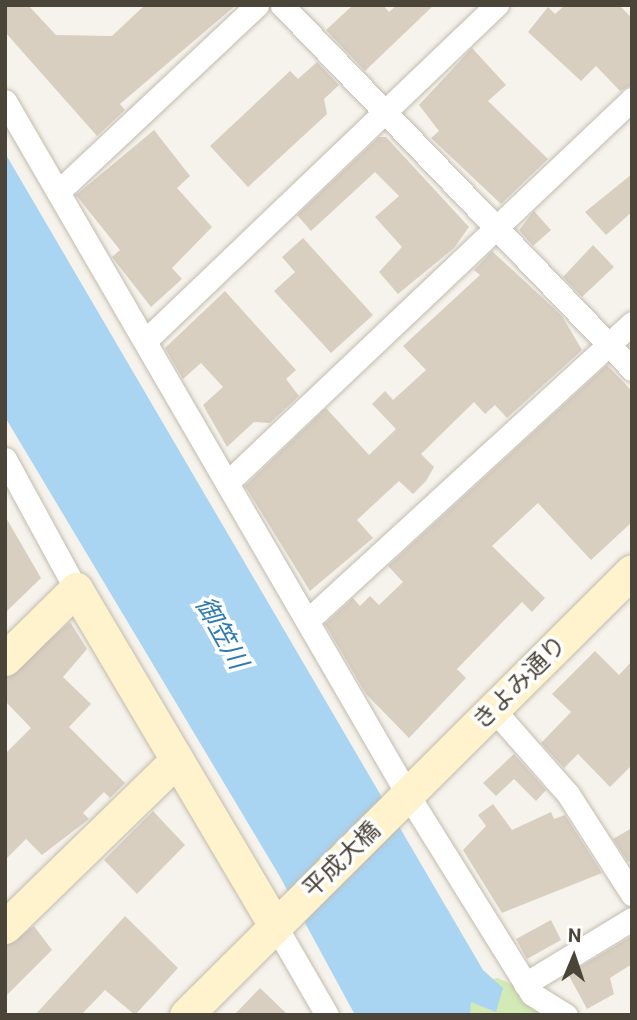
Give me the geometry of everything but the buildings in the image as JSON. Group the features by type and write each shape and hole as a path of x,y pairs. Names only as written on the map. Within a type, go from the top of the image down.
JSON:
{"street":[{"path":"58,192 257,5"},
{"path":"282,5 632,369"},
{"path":"145,341 497,5"},
{"path":"227,483 632,99"},
{"path":"5,101 408,795 525,984 566,1015"},
{"path":"307,621 632,324"},
{"path":"5,459 76,589 327,1015"},
{"name":"きよみ通り","path":"408,795 632,571"},
{"path":"5,659 76,589"},
{"path":"493,709 568,794 632,894"},
{"path":"5,927 177,760"},
{"name":"平成大橋","path":"275,925 408,795"},
{"path":"525,984 632,919"},
{"path":"186,1015 275,925"}],"green space":[{"path":"498,978 517,987 541,1015 463,1015 477,982"}],"water":[{"name":"御笠川","path":"5,153 483,970 503,988 496,1012 471,1002 470,1015 355,1015 279,875 5,417"}]}
